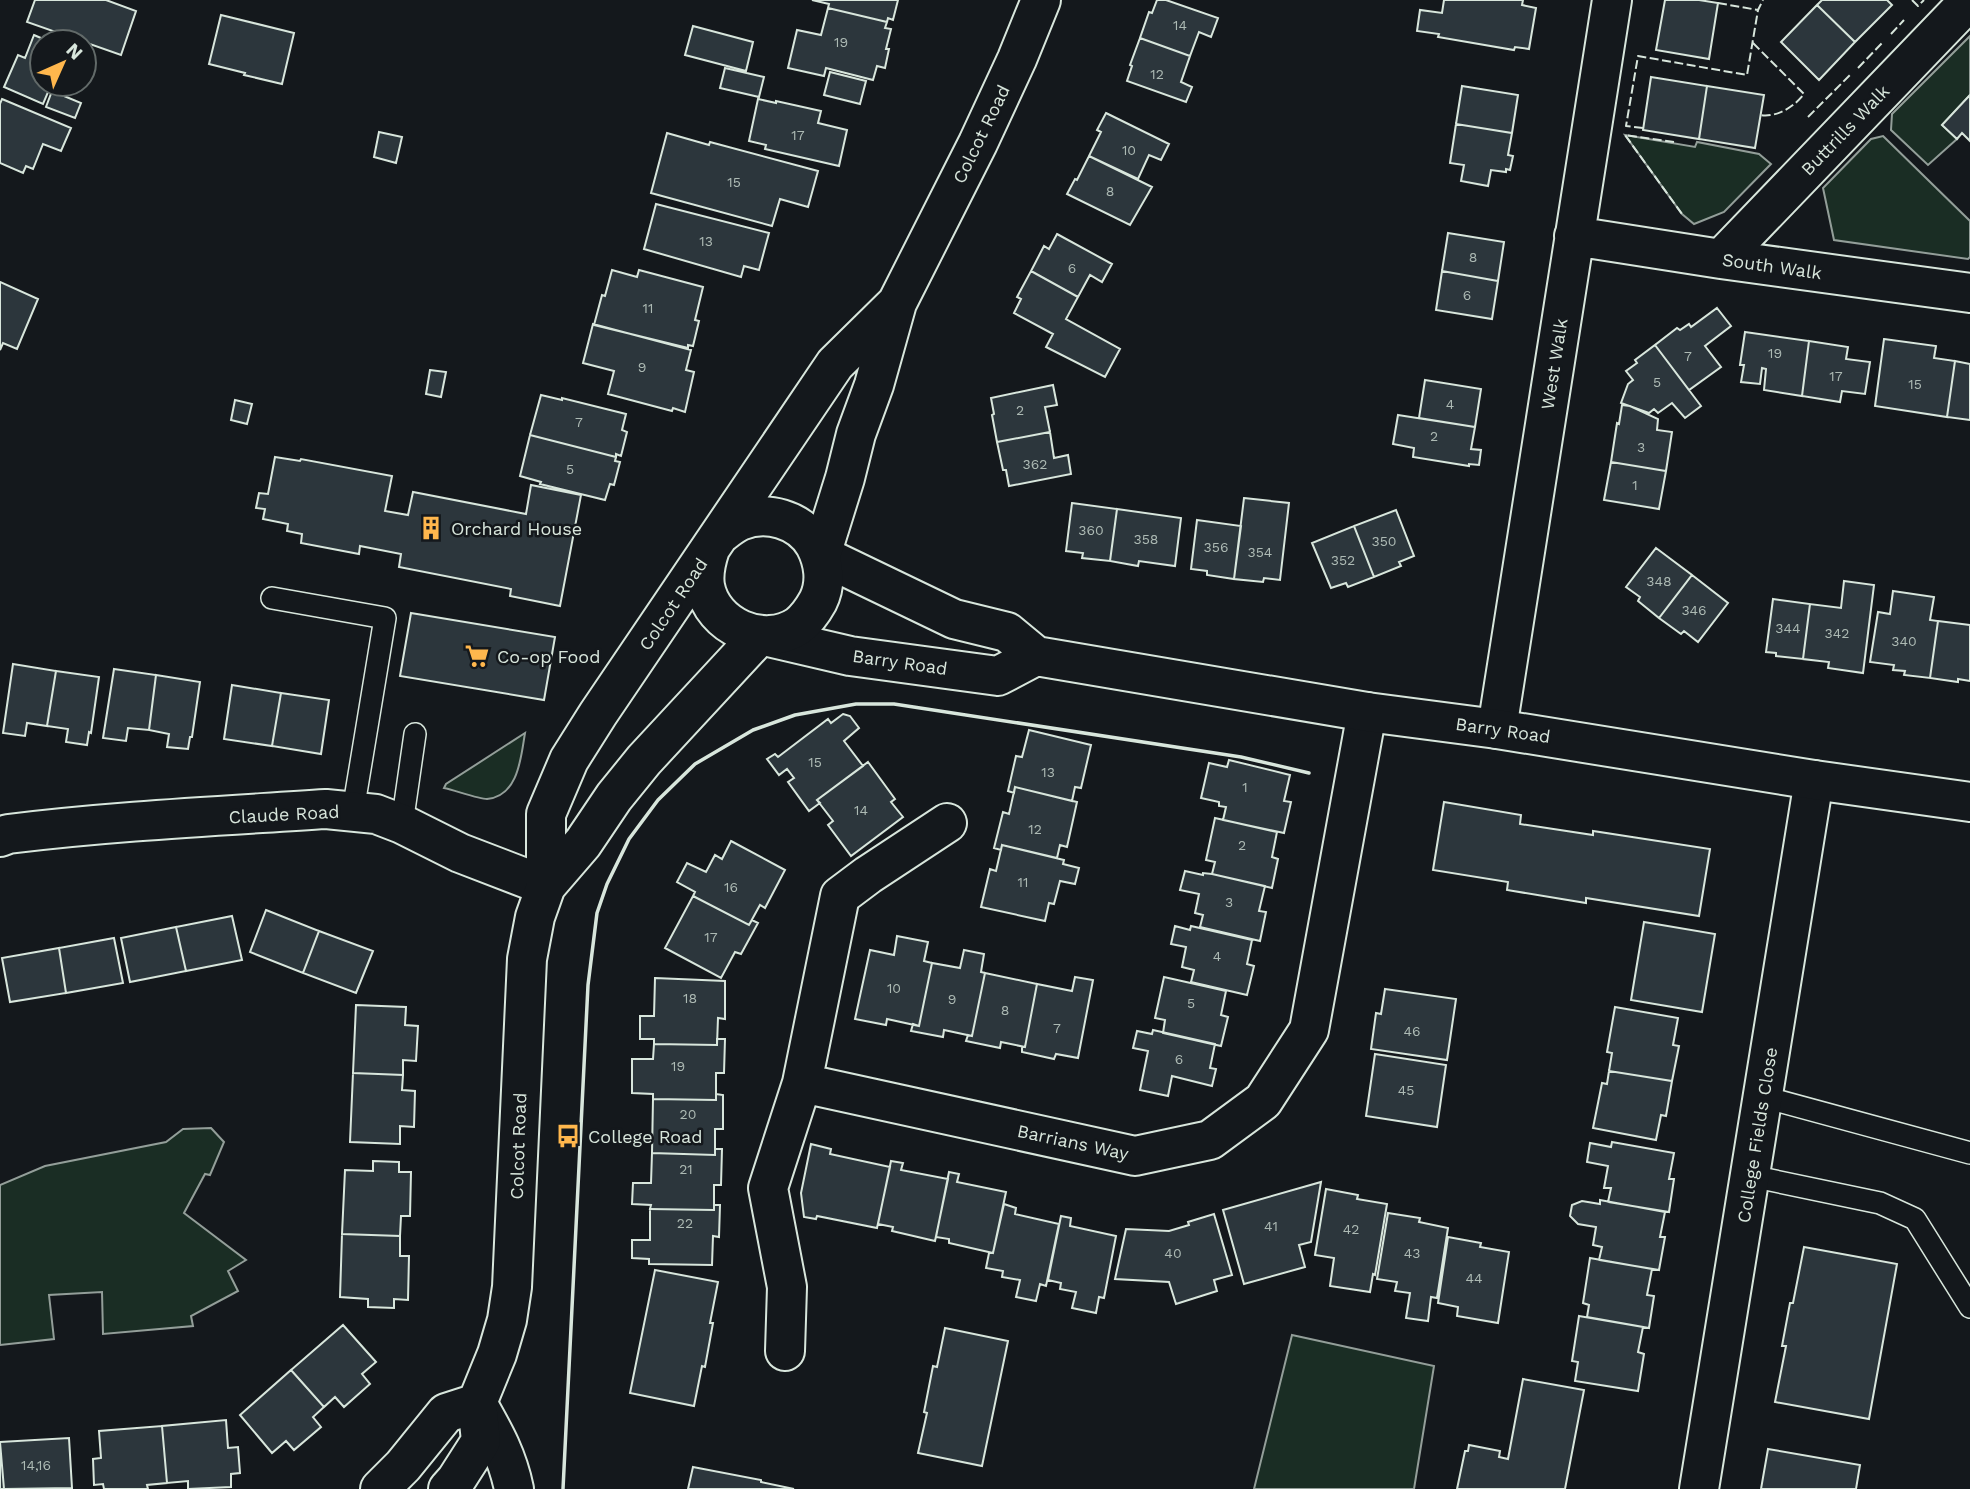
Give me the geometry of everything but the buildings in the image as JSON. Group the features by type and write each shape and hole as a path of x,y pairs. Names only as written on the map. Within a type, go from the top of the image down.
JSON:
{"street":[{"name":"Colcot Road","path":"821,555 897,303 978,143 1041,0"},
{"name":"West Walk","path":"1497,729 1612,0"},
{"name":"Buttrills Walk","path":"1721,259 1970,0"},
{"name":"South Walk","path":"1574,236 1970,293"},
{"name":"Colcot Road","path":"477,1403 497,1354 507,1320 512,1287 527,959 535,917 545,886 546,814 569,760 598,713 835,364 897,303"},
{"name":"Colcot Road","path":"757,516 777,517 796,525 811,538 821,555 824,575 821,595 811,612 797,626 779,634 760,635 741,630 725,620 712,606 705,587 704,568 716,541 738,522 757,516"},
{"path":"821,555 954,619 1007,632 1036,656"},
{"name":"Colcot Road","path":"545,886 583,843 614,797 644,760 760,635"},
{"name":"Barry Road","path":"760,635 850,656 998,676 1036,656 1367,712 1497,729 1970,802"},
{"name":"Barrians Way","path":"802,1083 1135,1156 1210,1140 1263,1101 1308,1030 1367,712"},
{"name":"College Fields Close","path":"1699,1489 1814,780"},
{"name":"Claude Road","path":"3,834 114,823 326,809 353,811 376,814 402,824 460,853 545,886"},
{"path":"785,1351 787,1287 768,1188 802,1083 840,896 947,823"},
{"path":"380,1489 403,1466 446,1413 477,1403"},
{"path":"448,1489 481,1441 477,1403"},
{"path":"477,1403 509,1464 514,1489"}],"lane":[{"path":"272,598 385,618 353,811"},
{"path":"402,824 415,734"},
{"path":"1764,1097 1970,1153"},
{"path":"1751,1176 1880,1203 1915,1219 1970,1307"}],"green space":[{"path":"1970,36 1970,95 1942,125 1957,139 1928,165 1891,130 1892,114"},
{"path":"1625,135 1695,147 1697,142 1759,154 1771,164 1724,212 1694,224 1682,214"},
{"path":"1883,136 1970,221 1968,259 1834,240 1823,188 1871,139"},
{"path":"525,733 520,763 506,791 483,799 444,788 446,784"},
{"path":"211,1128 224,1142 210,1175 205,1174 184,1213 246,1260 228,1271 238,1291 191,1316 193,1326 103,1334 102,1292 49,1295 54,1339 0,1345 0,1185 45,1166 166,1142 183,1129"},
{"path":"1292,1335 1434,1366 1414,1489 1254,1489"}],"fence":[{"path":"1643,128 1626,126 1638,56 1747,75 1758,10 1763,0"},
{"path":"1912,0 1918,6 1924,0"},
{"path":"1718,3 1758,10"},
{"path":"1891,34 1904,20"},
{"path":"1753,43 1804,94 1785,110 1773,115 1760,115"},
{"path":"1858,68 1882,43"},
{"path":"1808,117 1852,73"},
{"path":"1674,142 1625,135 1682,214"}],"wall":[{"path":"563,1489 588,985 597,913 607,884 629,839 658,800 695,764 753,730 795,715 856,704 894,704 1241,757 1309,773"}],"place":[{"name":"Orchard House","path":"431,528"},
{"name":"Co-op Food","path":"477,656"},
{"name":"College Road","path":"568,1136"}]}
